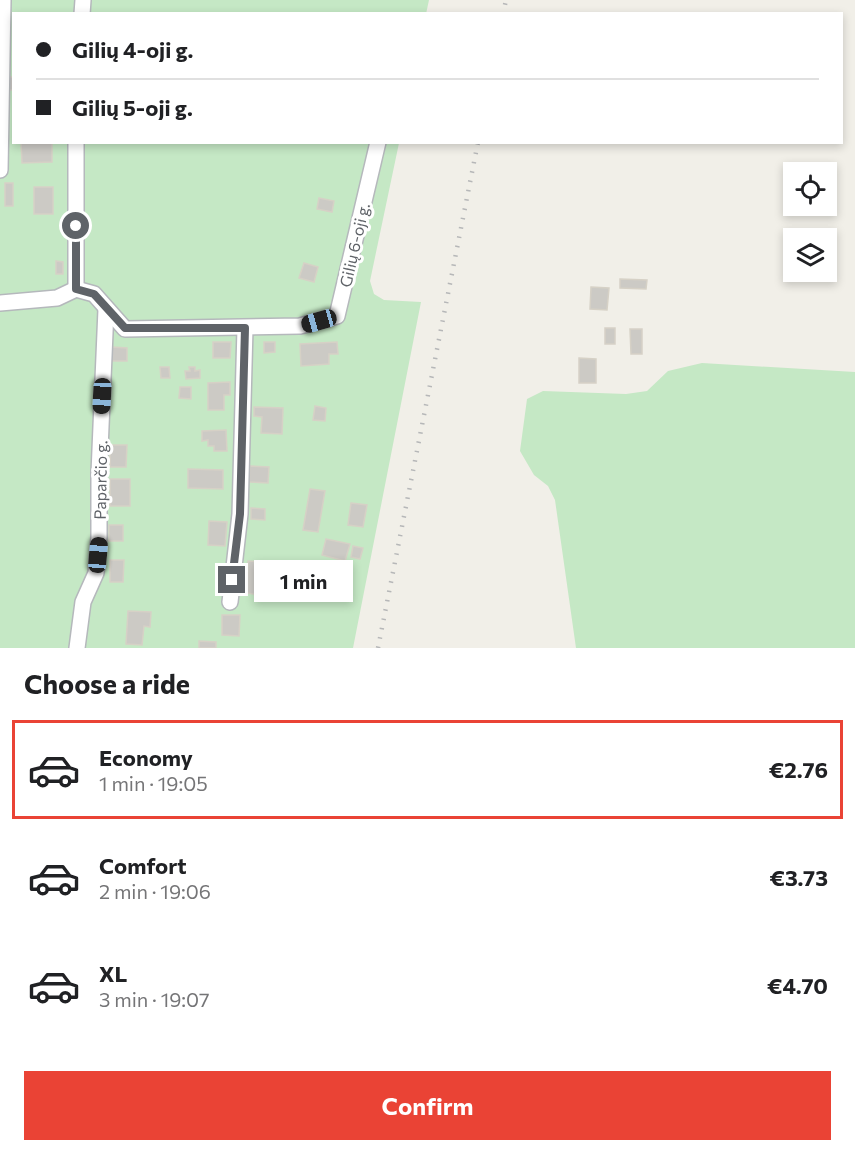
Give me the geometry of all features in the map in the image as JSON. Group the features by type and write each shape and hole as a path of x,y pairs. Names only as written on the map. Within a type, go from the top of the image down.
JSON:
{"street":[{"path":"0,170 3,0"},
{"path":"0,303 57,298 76,289 76,144"},
{"name":"Gilių 6-oji g.","path":"76,289 94,294 125,328 300,326 337,316 378,144"},
{"name":"Paparčio g.","path":"77,648 83,602 96,573 106,309"},
{"path":"230,602 240,514 245,328"}],"green space":[{"path":"0,0 429,0 426,12 12,12 12,144 399,144 370,281 374,294 384,300 421,302 353,648 0,648"},
{"path":"702,363 855,372 855,648 576,648 555,500 548,486 534,475 520,451 527,399 543,391 626,394 647,391 668,371"}],"building":[{"path":"8,77 12,77 12,90 8,90"},
{"path":"21,144 52,144 52,162 22,163"},
{"path":"5,183 13,183 13,206 5,206"},
{"path":"34,187 53,187 53,214 34,214"},
{"path":"319,198 334,201 332,212 317,209"},
{"path":"56,261 63,262 63,274 56,274"},
{"path":"304,263 318,267 314,282 299,278"},
{"path":"620,279 647,280 646,289 620,288"},
{"path":"591,287 609,288 607,310 590,309"},
{"path":"605,328 615,328 615,344 605,344"},
{"path":"630,329 642,329 642,354 631,354"},
{"path":"213,342 231,342 230,358 213,358"},
{"path":"264,342 275,342 275,352 264,353"},
{"path":"337,342 338,354 329,354 329,364 301,366 300,344"},
{"path":"112,347 127,348 127,361 112,361"},
{"path":"579,358 596,359 596,383 579,383"},
{"path":"160,367 169,367 170,378 161,378"},
{"path":"189,367 195,367 195,371 200,370 200,378 186,379 185,371 190,371"},
{"path":"230,382 230,395 224,395 224,410 208,410 208,383"},
{"path":"180,387 191,387 191,399 179,398"},
{"path":"315,406 326,408 325,421 313,420"},
{"path":"254,407 283,408 282,434 261,433 262,417 254,416"},
{"path":"226,430 227,451 214,451 214,446 208,446 208,440 202,441 202,431"},
{"path":"110,445 127,445 126,467 110,467"},
{"path":"250,466 269,467 268,483 249,482"},
{"path":"188,469 223,470 223,489 188,488"},
{"path":"110,479 130,479 130,506 110,506"},
{"path":"310,489 325,491 318,532 303,530"},
{"path":"351,503 367,505 363,527 348,525"},
{"path":"251,508 265,509 265,520 251,519"},
{"path":"209,521 227,522 225,546 208,545"},
{"path":"109,525 123,525 123,541 109,541"},
{"path":"326,539 350,544 345,561 322,555"},
{"path":"353,546 363,548 360,559 351,557"},
{"path":"110,560 124,560 123,582 110,582"},
{"path":"248,561 261,562 259,595 241,592 242,583 247,583"},
{"path":"128,611 151,612 150,627 144,626 142,645 126,644"},
{"path":"222,615 240,615 239,636 222,635"},
{"path":"199,641 216,642 216,648 199,648"}],"railway":[{"path":"503,12 506,0"},
{"path":"378,648 478,144"}],"route":[{"path":"76,226 76,289 94,294 125,328 245,328 240,514 232,580"}]}
